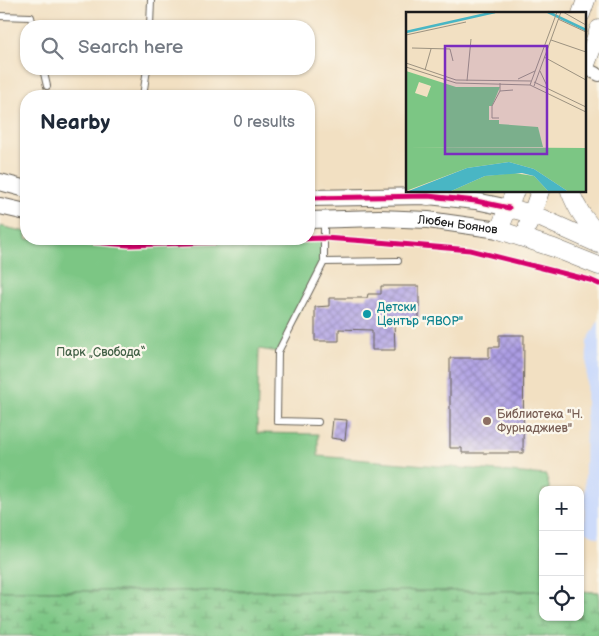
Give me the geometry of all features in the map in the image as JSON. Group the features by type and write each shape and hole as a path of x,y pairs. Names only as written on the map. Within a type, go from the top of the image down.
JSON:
{"main road":[{"path":"582,12 586,0"},
{"path":"586,64 599,29"},
{"path":"428,196 444,192"},
{"path":"524,237 540,192"},
{"path":"570,192 591,228 599,234"},
{"path":"499,230 512,199"},
{"name":"Любен Боянов","path":"512,199 532,214 599,244"},
{"name":"Любен Боянов","path":"499,230 524,237 599,266"}],"street":[{"path":"586,68 599,75"},
{"path":"0,182 20,187"},
{"name":"Любен Боянов","path":"315,198 428,196 476,201 512,199"},
{"path":"0,206 20,211"},
{"name":"Любен Боянов","path":"316,220 378,218 428,220 499,230"}],"lane":[{"path":"150,20 151,0"},
{"path":"0,16 31,17 32,20"},
{"path":"44,75 47,86"},
{"path":"144,90 146,75"},
{"path":"316,220 324,262 278,352 277,421 318,422"},
{"path":"324,262 398,260"}],"shaded area":[{"path":"599,320 599,538 584,531 587,341"}],"green space":[{"name":"Парк „Свобода“","path":"0,226 20,231 20,245 315,245 315,238 324,238 324,262 278,352 259,349 257,433 318,434 318,456 546,475 549,486 539,486 539,591 0,591"},
{"path":"0,591 539,591 539,621 584,621 584,591 599,592 599,636 0,636"}],"building":[{"name":"Детски Център \"ЯВОР\"","path":"381,286 419,286 419,321 394,321 395,350 372,350 372,330 339,329 339,341 315,341 315,307 329,306 329,298 367,298 368,294 381,294"},
{"name":"Библиотека \"Н. Фурнаджиев\"","path":"499,335 524,335 523,453 462,453 462,448 450,448 450,358 489,358 489,347 499,347"},
{"path":"333,419 347,420 345,440 331,438"}],"cycle path":[{"path":"315,198 428,196 476,201 509,208"},
{"path":"315,238 470,250 590,280 599,284"}],"place":[{"name":"Детски Център \"ЯВОР\"","path":"367,314"},
{"name":"Библиотека \"Н. Фурнаджиев\"","path":"487,421"}]}
